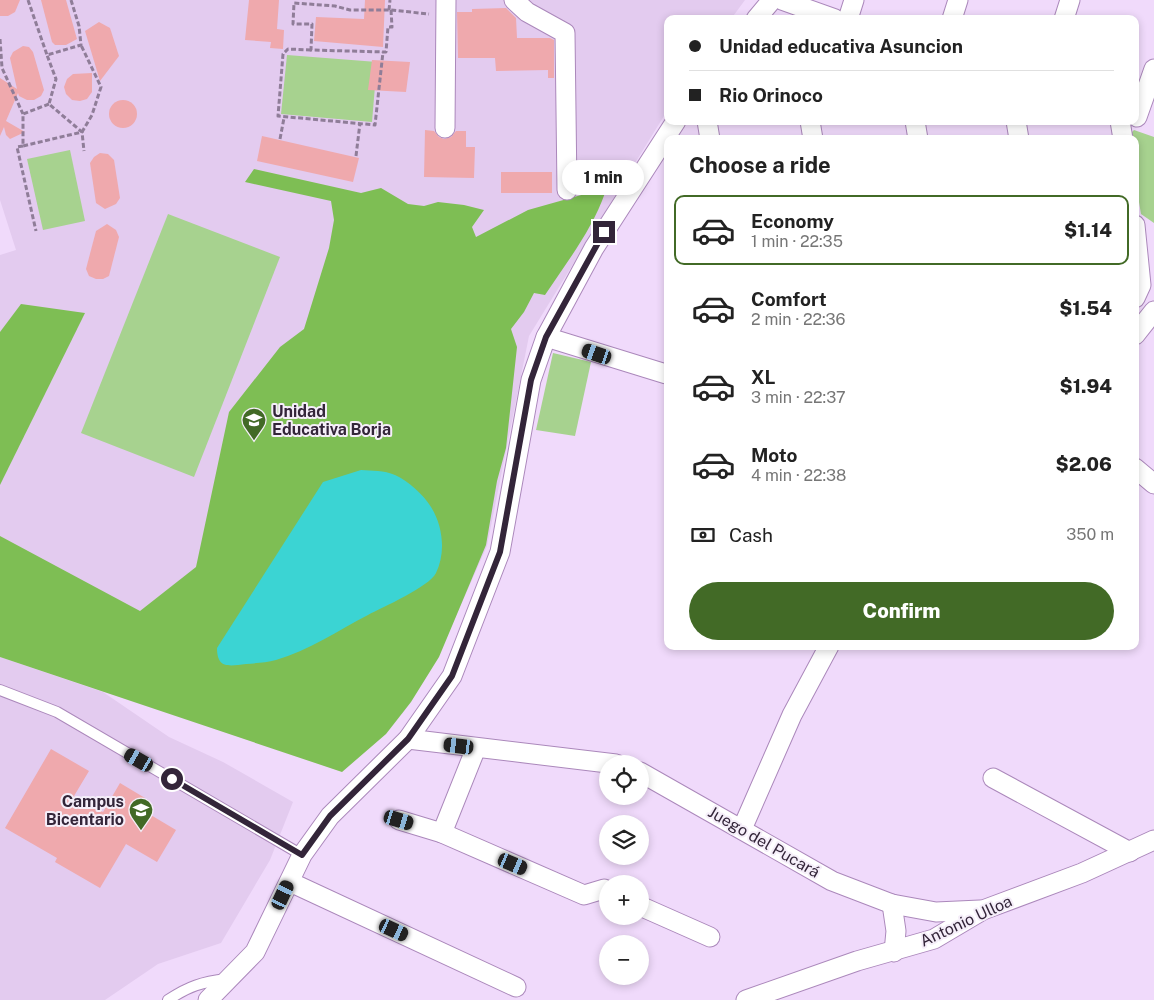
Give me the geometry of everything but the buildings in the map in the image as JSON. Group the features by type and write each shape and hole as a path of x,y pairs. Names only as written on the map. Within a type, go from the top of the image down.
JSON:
{"street":[{"path":"514,0 527,12 565,32 567,190"},
{"path":"759,15 772,0"},
{"path":"849,15 854,0"},
{"path":"953,15 958,0"},
{"path":"1065,15 1070,0"},
{"path":"441,7 445,128"},
{"path":"790,8 819,15"},
{"path":"1139,113 1154,69"},
{"path":"208,1000 256,952 302,855 330,816 408,739 452,676 500,552 531,380 546,337 594,248 662,154"},
{"path":"1139,265 1141,285 1139,289"},
{"path":"1139,330 1154,311"},
{"path":"546,337 664,373"},
{"path":"742,829 792,715 827,650"},
{"path":"408,739 599,762"},
{"path":"442,833 476,748"},
{"name":"Juego del Pucará","path":"649,777 832,881 892,904 936,912 983,910"},
{"path":"993,778 1130,852"},
{"path":"399,820 442,833 584,896 599,891"},
{"name":"Antonio Ulloa","path":"746,1000 857,961 894,952 934,938 983,910 1082,873 1154,840"},
{"path":"290,882 516,987"},
{"path":"892,904 896,931 894,952"},
{"path":"649,910 710,937"}],"lane":[{"path":"0,690 57,712 302,855"},
{"path":"168,1000 188,987 208,981 230,979"}],"path":[{"path":"28,0 56,78 49,104"},
{"path":"71,0 79,26 81,46 101,87 92,115 82,132 84,151"},
{"path":"383,52 288,49 283,54 278,116 375,125 383,52 386,52 388,27 392,27 390,0"},
{"path":"311,50 312,24 293,24 294,4 300,2 335,6 350,10 441,7"},
{"path":"0,39 2,68 22,114 23,146"},
{"path":"47,55 81,46"},
{"path":"22,114 49,104"},
{"path":"49,104 82,132"},
{"path":"280,139 284,118"},
{"path":"356,156 360,124"},
{"path":"36,231 17,147 82,132"}],"shaded area":[{"name":"Unidad Educativa Borja","path":"0,0 745,0 734,15 664,15 664,116 529,336 487,546 437,659 402,714 204,694 0,588 0,255 16,250 0,200"},
{"path":"287,55 377,62 372,122 281,114"},
{"path":"1134,130 1154,137 1154,223 1141,214 1139,202 1139,135 1129,135"},
{"path":"70,150 85,221 43,230 27,159"},
{"path":"254,169 361,193 381,188 408,204 424,206 438,202 484,210 472,227 476,237 528,210 599,190 605,193 586,233 545,295 534,293 524,312 511,329 517,347 506,448 497,481 486,545 439,657 411,702 386,734 342,772 0,657 0,536 140,611 196,567 229,412 280,347 304,329 329,248 334,220 331,201 245,182"},
{"path":"168,214 280,257 194,477 81,433"},
{"path":"21,304 85,313 0,485 0,332"},
{"path":"553,353 591,362 575,436 536,430"},
{"path":"361,470 391,473 410,485 428,502 435,514 442,540 441,557 436,573 425,584 415,590 300,651 268,662 234,665 222,663 219,660 217,648 323,482"},
{"name":"Campus Bicentario","path":"0,657 103,692 169,737 223,762 293,802 270,860 221,943 158,964 105,1000 0,1000"}],"place":[{"name":"Unidad Educativa Borja","path":"254,441"},
{"name":"Campus Bicentario","path":"141,831"}],"route":[{"path":"172,779 302,855 330,816 360,784 408,739 452,676 500,552 531,380 546,337 604,232"}]}
